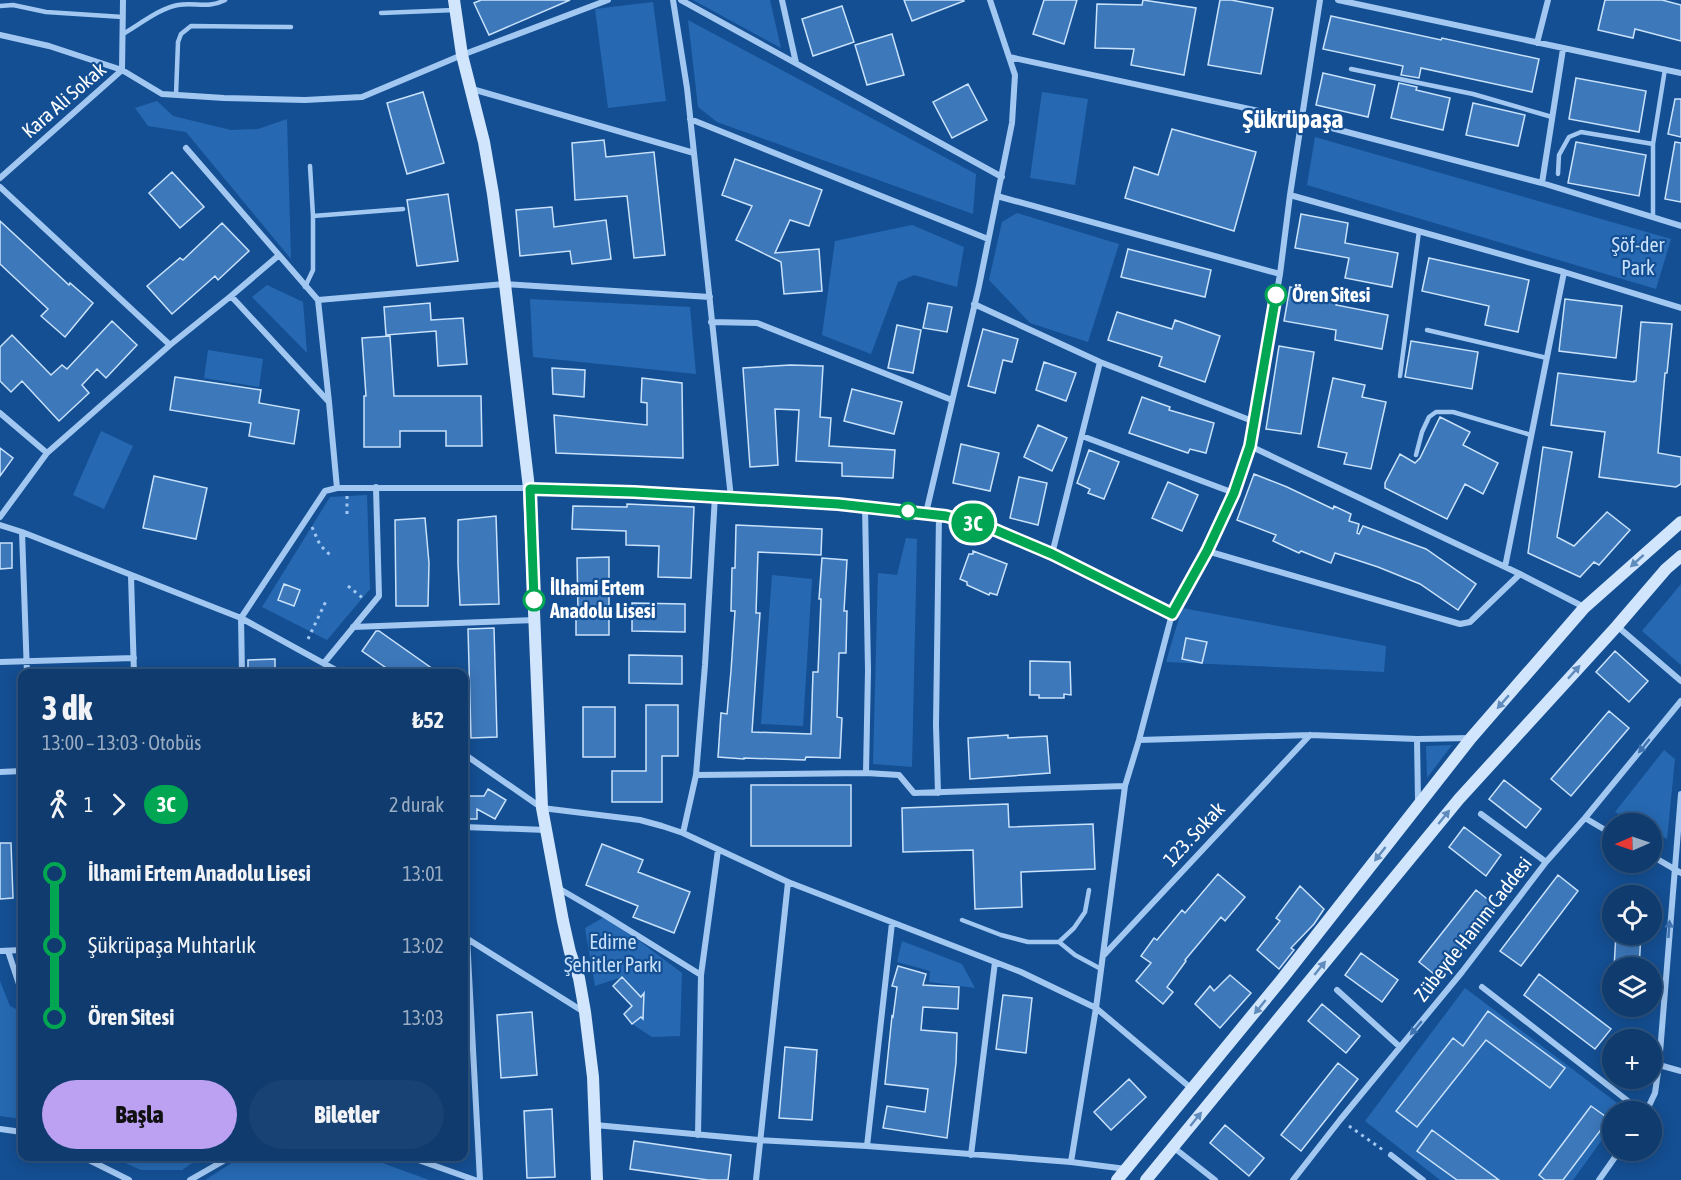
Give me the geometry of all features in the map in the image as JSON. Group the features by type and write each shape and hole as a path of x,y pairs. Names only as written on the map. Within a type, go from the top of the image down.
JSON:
{"main road":[{"path":"454,5 462,55 472,89 493,195 530,489 542,808 570,952 579,978 585,1012 593,1077 597,1180"},
{"path":"1117,1180 1282,979 1471,738 1584,608 1681,522"},
{"path":"1146,1180 1459,799 1666,569 1681,556"}],"street":[{"path":"122,70 123,0"},
{"path":"0,35 49,46 122,70 162,94 305,100 362,97 462,55 608,0"},
{"path":"673,0 694,153 731,498"},
{"path":"681,0 1002,177"},
{"path":"782,0 796,63"},
{"path":"926,513 974,304 1012,123 1015,75 990,0"},
{"path":"1071,1162 1096,1008 1125,786 1172,614 1207,551 1234,493 1250,446 1280,274 1320,0"},
{"path":"1338,0 1681,73"},
{"path":"1537,43 1548,0"},
{"path":"1542,183 1563,49"},
{"path":"1009,57 1301,120 1542,183 1681,226"},
{"name":"Kara Ali Sokak","path":"0,178 122,70"},
{"path":"472,89 694,153"},
{"path":"690,119 988,239"},
{"path":"186,148 318,300 337,488"},
{"path":"0,187 170,345"},
{"path":"1290,195 1564,272 1681,308"},
{"path":"997,196 1280,274"},
{"path":"0,517 47,453 170,345 278,256"},
{"path":"1505,567 1564,272"},
{"path":"318,300 505,284 710,297"},
{"path":"231,296 329,402"},
{"path":"974,304 1100,362 1255,422"},
{"path":"711,322 757,323 952,400"},
{"path":"1052,554 1100,362"},
{"path":"0,413 47,453"},
{"path":"1082,436 1234,493"},
{"path":"1250,446 1520,574 1584,608"},
{"path":"242,669 242,618 325,491 337,488 634,492 865,506 926,513 993,529 1052,554 1172,614"},
{"path":"324,663 379,596 376,488"},
{"path":"683,833 696,775 715,496"},
{"path":"865,506 868,670 866,772"},
{"path":"938,793 936,724 939,515"},
{"path":"0,525 242,618 334,669"},
{"path":"22,532 27,669"},
{"path":"1207,551 1460,624 1470,622 1520,574"},
{"path":"131,576 134,669"},
{"path":"353,627 535,620"},
{"path":"1617,626 1681,681"},
{"path":"0,662 134,658"},
{"name":"Zübeyde Hanım Caddesi","path":"1293,1180 1462,972 1546,862 1681,701"},
{"path":"1139,740 1310,735 1417,739 1471,738"},
{"name":"123. Sokak","path":"1102,957 1310,735"},
{"path":"1417,739 1419,805"},
{"path":"468,757 542,808 640,820 683,833 788,882 1021,972 1096,1008 1192,1089"},
{"path":"0,772 18,771"},
{"path":"696,775 866,772 899,775 914,793 1125,786"},
{"path":"1662,1029 1681,794"},
{"path":"1480,814 1546,862"},
{"path":"1585,818 1602,828"},
{"path":"468,827 546,830"},
{"path":"698,1135 700,975 718,850"},
{"path":"1662,862 1681,873"},
{"path":"756,1180 788,882"},
{"path":"557,888 700,975"},
{"path":"867,1146 892,923"},
{"path":"468,940 585,1012"},
{"path":"4,951 18,984"},
{"path":"971,1155 995,962"},
{"path":"468,986 480,1180"},
{"path":"1482,987 1630,1101"},
{"path":"1337,990 1400,1047"},
{"path":"1662,1066 1681,1071"},
{"path":"595,1125 759,1140 1071,1162 1127,1169"},
{"path":"0,1129 18,1131"},
{"path":"1173,1147 1215,1180"},
{"path":"1390,1155 1423,1180"},
{"path":"91,1161 129,1180"},
{"path":"190,1180 223,1161"},
{"path":"421,1161 475,1180"},
{"path":"1599,1180 1612,1161"}],"lane":[{"path":"123,34 156,14 177,5 215,6 225,0"},
{"path":"0,6 12,5 46,12 123,17"},
{"path":"381,13 454,5"},
{"path":"176,95 178,42 181,34 192,26 291,27"},
{"path":"1351,69 1473,94 1552,117"},
{"path":"1653,217 1653,144 1665,69"},
{"path":"1558,174 1559,155 1569,137 1581,132 1653,144"},
{"path":"305,287 313,270 314,216 310,166"},
{"path":"314,216 403,209"},
{"path":"1400,376 1419,231"},
{"path":"1427,330 1547,358"},
{"path":"1416,455 1422,432 1429,417 1436,412 1453,412 1531,435"},
{"path":"1059,942 1074,928 1085,912 1089,890"},
{"path":"962,920 1001,935 1028,942 1059,942 1075,955 1101,969"}],"path":[{"path":"347,494 347,515"},
{"path":"310,524 320,545 330,555"},
{"path":"348,586 367,602"},
{"path":"308,639 327,599"},
{"path":"1340,1120 1390,1155"}],"green space":[{"path":"693,0 770,0 781,48"},
{"path":"653,2 666,101 608,108 595,9"},
{"path":"688,20 976,174 973,214 717,122 698,107"},
{"path":"1042,92 1088,99 1075,185 1030,178"},
{"path":"157,101 173,116 231,130 258,129 287,119 291,259 186,132 148,126 135,108"},
{"name":"Şöf-der Park","path":"1315,137 1671,239 1656,289 1307,185"},
{"path":"1017,213 1119,244 1088,342 1030,323 989,280 1002,222"},
{"path":"912,225 964,247 957,287 914,275 898,282 871,354 822,335 835,241"},
{"path":"267,285 303,302 307,353 252,297"},
{"path":"530,299 690,307 696,374 533,357"},
{"path":"208,350 263,359 259,387 204,378"},
{"path":"101,431 133,446 104,509 73,495"},
{"path":"367,495 370,589 327,640 262,607 330,497"},
{"path":"906,538 917,539 912,767 873,764 878,573 897,575"},
{"path":"772,575 812,579 803,726 761,724"},
{"path":"1681,584 1681,665 1642,631"},
{"path":"1182,608 1386,646 1384,672 1166,662"},
{"path":"1452,745 1427,778 1426,746"},
{"path":"1664,750 1675,759 1667,839 1662,836 1662,813 1615,812"},
{"name":"Edirne Şehitler Parkı","path":"606,916 682,973 680,1036 652,1037 632,1024 643,1015 644,1000 622,977 595,986 585,928"},
{"path":"902,941 962,964 975,988 929,982 930,971 897,962"},
{"path":"0,981 10,1006 18,1010 18,1118 0,1116"},
{"path":"1465,988 1614,1101 1602,1101 1602,1140 1573,1180 1440,1180 1365,1121"},
{"path":"121,1161 195,1161 182,1170 141,1170"},
{"path":"235,1161 377,1161 429,1180 205,1180"}],"building":[{"path":"481,0 570,0 489,35 474,3"},
{"path":"904,0 963,0 964,1 912,21"},
{"path":"1044,0 1077,0 1064,44 1033,34"},
{"path":"1143,0 1196,8 1184,75 1131,65 1134,49 1095,48 1097,4 1142,5"},
{"path":"1220,0 1273,8 1261,74 1208,65"},
{"path":"1605,0 1662,0 1681,5 1681,41 1635,29 1633,38 1598,30"},
{"path":"842,6 854,42 813,56 802,19"},
{"path":"1331,16 1539,59 1532,92 1421,68 1419,78 1401,75 1403,66 1323,49"},
{"path":"892,34 904,75 867,85 855,45"},
{"path":"1323,73 1375,85 1368,117 1316,105"},
{"path":"1576,78 1646,91 1639,132 1569,119"},
{"path":"1399,83 1417,87 1416,90 1450,98 1443,130 1391,118"},
{"path":"968,84 987,120 952,138 933,102"},
{"path":"423,92 444,163 407,174 387,103"},
{"path":"1675,99 1681,99 1681,137 1668,134"},
{"path":"1473,103 1525,115 1518,146 1466,135"},
{"path":"1172,129 1256,152 1234,231 1125,198 1134,167 1158,175"},
{"path":"604,140 606,157 654,152 665,255 634,258 627,196 575,200 572,143"},
{"path":"1576,142 1646,155 1639,196 1568,183"},
{"path":"1675,142 1681,143 1681,202 1665,199"},
{"path":"735,159 822,190 809,226 790,220 775,253 819,249 822,291 784,294 781,262 736,240 752,206 722,195"},
{"path":"172,172 204,207 180,228 149,193"},
{"path":"448,194 458,261 417,266 407,200"},
{"path":"552,207 554,227 606,220 611,259 572,264 570,251 520,256 516,210"},
{"path":"1301,214 1348,223 1345,243 1398,253 1392,287 1345,278 1349,258 1295,248"},
{"path":"0,221 69,285 70,283 93,303 65,337 41,316 48,309 0,264"},
{"path":"222,223 249,251 218,280 215,276 172,314 147,286 180,258 183,260"},
{"path":"1128,249 1211,270 1205,297 1121,277"},
{"path":"1429,258 1529,280 1518,332 1485,325 1489,306 1422,291"},
{"path":"1290,287 1338,296 1336,305 1388,315 1382,349 1335,340 1336,330 1284,321"},
{"path":"1565,299 1622,306 1616,358 1559,351"},
{"path":"430,303 431,320 463,318 467,364 438,366 436,331 386,335 384,307"},
{"path":"928,303 952,307 947,332 923,328"},
{"path":"1117,312 1172,329 1175,320 1220,336 1205,382 1159,366 1162,357 1108,340"},
{"path":"112,321 137,345 106,378 97,369 82,385 89,393 59,421 22,381 11,392 0,381 0,347 12,335 51,375 62,365 67,369"},
{"path":"1641,322 1672,324 1658,453 1681,457 1681,484 1676,487 1599,477 1605,432 1551,425 1558,373 1636,381"},
{"path":"897,325 921,330 913,373 888,368"},
{"path":"983,329 1018,339 1012,362 1003,360 995,393 968,386"},
{"path":"390,336 394,396 481,396 482,446 446,446 446,431 400,431 400,447 364,447 364,396 366,396 362,338"},
{"path":"1411,341 1478,352 1472,389 1405,377"},
{"path":"1279,346 1314,352 1301,434 1266,429"},
{"path":"1044,362 1076,373 1066,401 1036,390"},
{"path":"790,365 823,366 820,417 831,418 829,446 895,450 893,478 842,476 842,463 796,461 799,410 775,409 778,465 750,467 743,368"},
{"path":"552,368 585,370 584,397 553,394"},
{"path":"175,377 261,390 259,403 299,410 294,444 249,436 251,423 170,410"},
{"path":"642,378 682,383 683,458 556,453 554,415 647,425 647,403 641,402"},
{"path":"1333,378 1365,385 1362,397 1386,402 1371,469 1344,464 1347,453 1318,447"},
{"path":"852,389 902,402 894,434 844,421"},
{"path":"1142,397 1170,407 1169,410 1214,423 1206,453 1190,449 1188,453 1129,433"},
{"path":"1440,417 1470,432 1463,445 1498,463 1483,494 1465,484 1447,519 1385,488 1385,483 1400,454 1415,463 1420,458"},
{"path":"1038,425 1067,438 1052,471 1024,457"},
{"path":"961,444 999,453 990,491 953,483"},
{"path":"1543,447 1572,452 1557,537 1574,546 1607,512 1630,530 1599,565 1594,562 1580,577 1528,553"},
{"path":"0,448 13,458 0,476"},
{"path":"1089,450 1119,462 1104,499 1088,493 1090,489 1077,483"},
{"path":"1254,474 1333,509 1334,506 1351,514 1349,521 1359,524 1357,533 1359,534 1363,526 1426,549 1476,584 1458,610 1420,584 1378,567 1335,553 1331,563 1301,551 1299,553 1273,541 1276,535 1237,520"},
{"path":"154,476 207,488 196,539 143,528"},
{"path":"1019,477 1047,483 1038,525 1010,518"},
{"path":"1168,482 1198,495 1182,531 1152,518"},
{"path":"627,504 694,507 691,578 658,577 659,546 626,545 626,531 572,529 573,506 627,507"},
{"path":"496,516 499,604 460,605 458,520"},
{"path":"425,518 429,563 428,606 396,606 395,520"},
{"path":"736,525 822,529 821,555 758,552 756,613 760,613 752,732 811,734 813,672 818,672 822,558 847,560 844,611 847,611 846,653 839,653 837,717 842,718 840,758 806,757 805,760 718,757 721,713 727,714 731,671 735,611 731,611 732,568 735,568"},
{"path":"0,543 12,543 12,568 0,569"},
{"path":"973,551 1007,564 997,595 990,593 989,595 967,585 967,582 960,579 969,554 973,554"},
{"path":"609,557 609,635 576,635 577,558"},
{"path":"284,584 300,590 294,606 278,600"},
{"path":"632,603 685,604 685,632 632,631"},
{"path":"494,628 497,737 471,738 468,629"},
{"path":"376,631 379,631 433,669 388,669 362,651"},
{"path":"1186,638 1207,642 1202,663 1182,659"},
{"path":"1615,651 1648,681 1629,702 1596,672"},
{"path":"629,655 682,656 682,684 629,683"},
{"path":"275,659 275,669 248,669 248,660"},
{"path":"1030,661 1070,662 1071,695 1064,694 1064,698 1039,698 1039,695 1030,695"},
{"path":"646,705 678,705 678,756 662,756 662,802 612,802 612,771 646,771"},
{"path":"583,707 615,707 615,757 583,757"},
{"path":"1609,711 1629,728 1571,796 1551,779"},
{"path":"1008,735 1008,738 1047,736 1050,773 970,779 968,738"},
{"path":"1504,780 1541,809 1526,828 1489,799"},
{"path":"751,785 851,785 851,846 751,846"},
{"path":"488,789 506,800 495,819 477,809 477,819 468,819 468,796 484,796"},
{"path":"1008,804 1009,827 1093,824 1095,869 1021,872 1022,907 975,909 973,850 903,852 902,808"},
{"path":"1464,827 1501,855 1486,876 1449,847"},
{"path":"0,843 11,843 13,898 0,899"},
{"path":"602,844 643,860 638,872 690,892 674,933 633,917 638,906 586,885"},
{"path":"1218,874 1245,897 1225,921 1221,917 1185,960 1167,987 1173,992 1163,1004 1136,981 1151,963 1141,956 1154,938 1157,940 1182,910 1185,913"},
{"path":"1558,875 1578,891 1521,966 1500,951"},
{"path":"1300,886 1324,909 1314,924 1291,948 1294,950 1279,969 1257,950 1280,921 1276,918"},
{"path":"1476,890 1496,906 1439,978 1419,962"},
{"path":"1615,945 1640,945 1640,957 1615,957"},
{"path":"1361,953 1398,980 1382,1002 1345,975"},
{"path":"898,966 926,974 923,985 959,987 958,1009 923,1007 921,1030 957,1033 956,1063 947,1138 883,1128 887,1106 925,1112 928,1089 885,1084 897,987 892,986"},
{"path":"1539,974 1611,1029 1602,1029 1602,1040 1595,1049 1524,995"},
{"path":"1230,975 1251,993 1220,1028 1195,1004 1210,986 1214,991"},
{"path":"622,977 641,997 644,993 643,1019 641,1017 632,1024 624,1014 632,1006 613,986"},
{"path":"1003,995 1032,998 1026,1053 996,1049"},
{"path":"1322,1004 1360,1036 1346,1053 1308,1021"},
{"path":"1488,1011 1565,1068 1550,1088 1486,1040 1417,1127 1396,1111 1453,1038 1463,1046"},
{"path":"532,1012 537,1075 501,1078 497,1015"},
{"path":"785,1047 817,1050 812,1120 779,1118"},
{"path":"1338,1063 1358,1079 1301,1151 1281,1135"},
{"path":"1129,1079 1146,1097 1111,1130 1094,1112"},
{"path":"1591,1106 1602,1114 1602,1128 1563,1180 1545,1180 1539,1175"},
{"path":"552,1109 555,1177 527,1178 524,1111"},
{"path":"1225,1125 1264,1158 1249,1176 1210,1143"},
{"path":"1432,1130 1499,1180 1457,1180 1417,1151"},
{"path":"634,1141 731,1155 728,1180 708,1180 630,1169"}],"bus line":[{"name":"3C","path":"534,600 530,489 634,492 838,504 946,516 993,529 1052,554 1172,614 1207,551 1234,493 1250,446 1276,295"}],"place":[{"name":"Ören Sitesi","path":"1276,295"},
{"name":"İlhami Ertem Anadolu Lisesi","path":"534,600"}],"district":[{"name":"Şükrüpaşa","path":"1293,119"}]}
